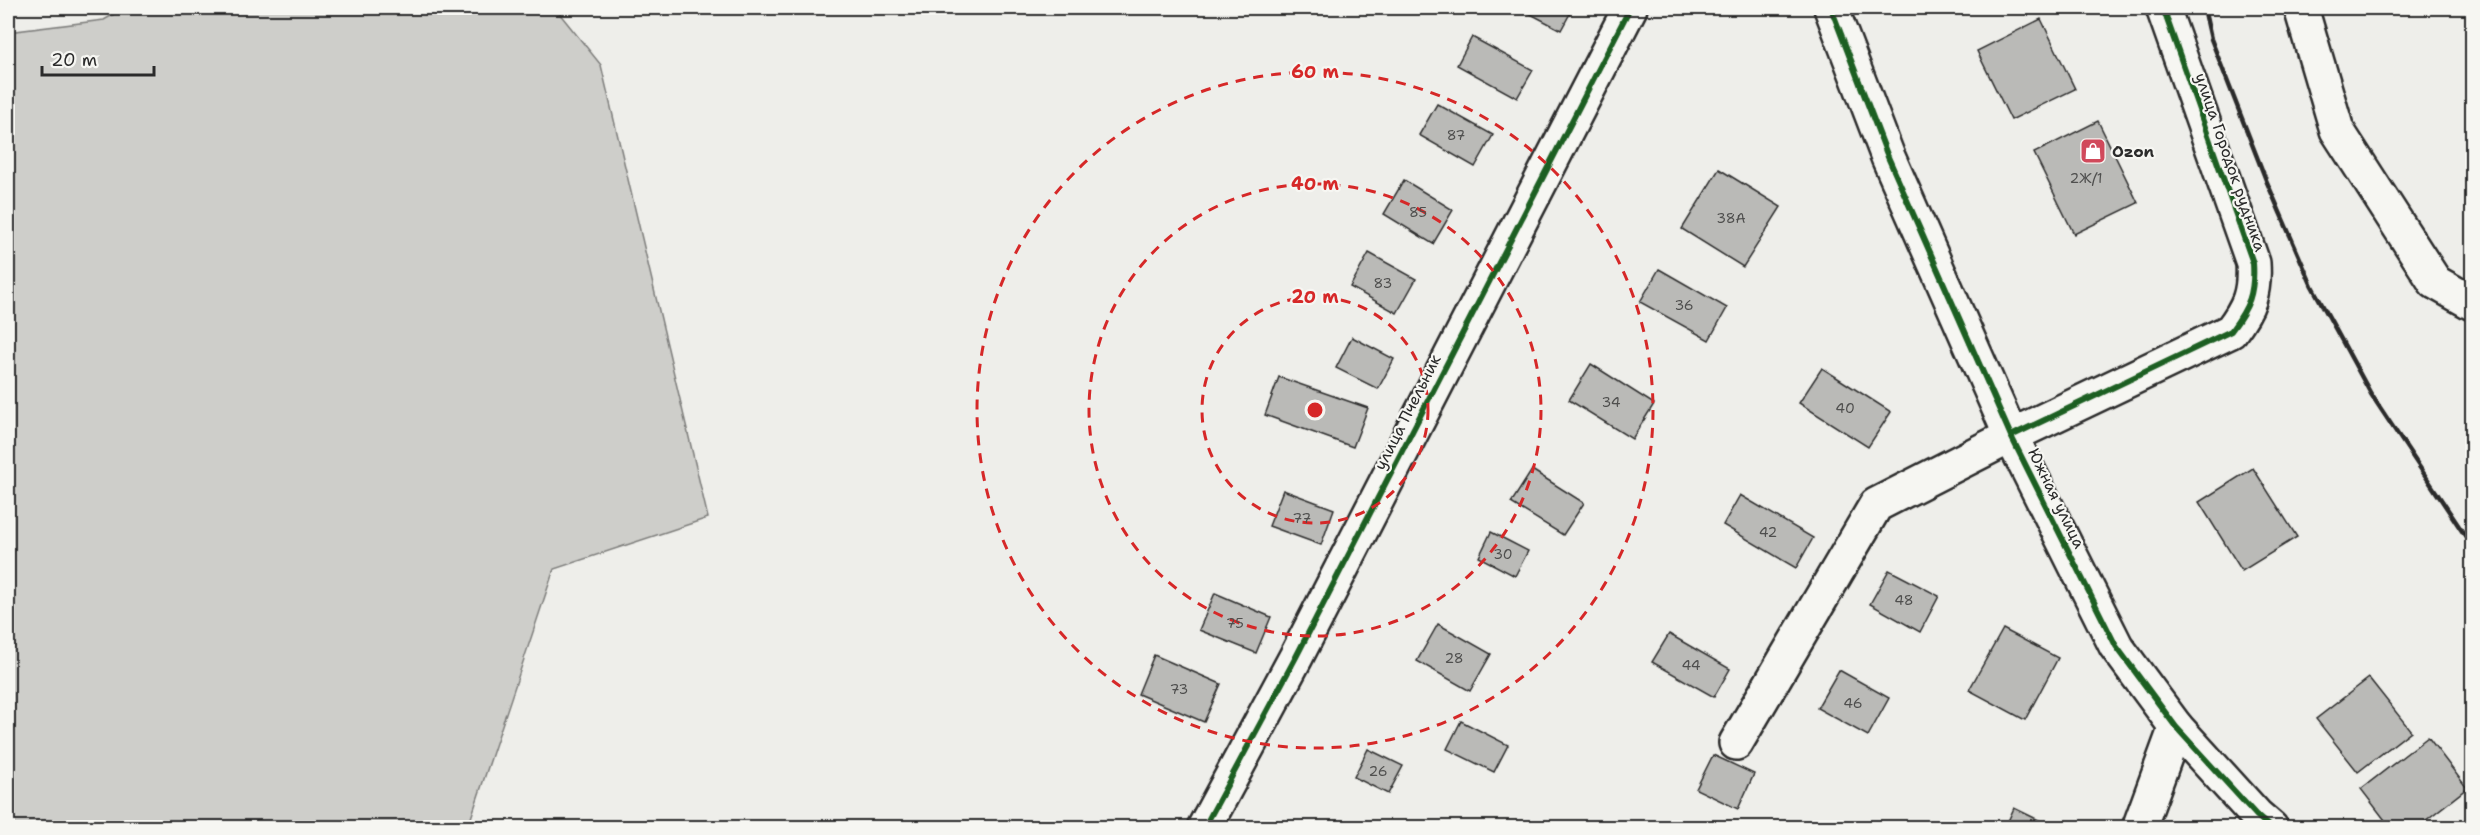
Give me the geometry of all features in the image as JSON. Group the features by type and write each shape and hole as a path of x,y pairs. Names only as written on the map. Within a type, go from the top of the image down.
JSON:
{"street":[{"name":"улица Пчельник","path":"1204,828 1302,646 1630,8"},
{"name":"Южная улица","path":"1831,8 1888,157 2011,436 2116,646 2176,727 2257,816 2271,828"},
{"name":"улица Городок рудника","path":"1736,743 1875,505 2011,436 2231,331 2246,311 2254,285 2253,263 2163,8"},
{"path":"2301,8 2337,130 2435,282 2472,303"},
{"path":"2139,828 2176,727"}],"shaded area":[{"path":"125,8 555,8 601,65 708,518 554,569 468,827 8,827 8,32 104,20"}],"building":[{"path":"1528,8 1573,8 1561,30 1525,11"},
{"path":"2041,19 2075,89 2011,120 1977,51"},
{"path":"1472,37 1533,70 1517,98 1457,65"},
{"path":"1437,104 1493,135 1475,167 1419,135"},
{"path":"2098,121 2138,203 2074,234 2034,153"},
{"path":"1719,169 1781,207 1743,267 1682,229"},
{"path":"1404,180 1453,210 1433,244 1384,214"},
{"path":"1369,253 1416,279 1397,313 1350,287"},
{"path":"1659,269 1727,308 1709,340 1640,302"},
{"path":"1352,337 1394,359 1378,389 1336,368"},
{"path":"1591,364 1654,404 1632,439 1569,400"},
{"path":"1822,368 1891,412 1868,447 1799,403"},
{"path":"1279,377 1368,408 1353,447 1265,415"},
{"path":"2253,468 2297,537 2242,571 2199,502"},
{"path":"1532,470 1584,503 1563,535 1511,503"},
{"path":"1283,490 1334,509 1321,545 1269,526"},
{"path":"1740,495 1813,538 1796,568 1723,525"},
{"path":"1491,532 1528,551 1515,576 1479,557"},
{"path":"1889,570 1939,596 1920,632 1870,604"},
{"path":"1215,593 1271,617 1256,653 1199,630"},
{"path":"1438,624 1491,654 1470,691 1417,661"},
{"path":"2003,629 2058,658 2025,720 1969,690"},
{"path":"1669,634 1730,669 1714,697 1652,662"},
{"path":"1154,655 1221,684 1204,722 1138,694"},
{"path":"1839,670 1889,698 1868,736 1817,708"},
{"path":"2369,678 2411,731 2358,772 2316,719"},
{"path":"1461,721 1508,745 1494,772 1447,749"},
{"path":"2428,737 2467,788 2416,828 2391,828 2361,789"},
{"path":"1368,749 1403,766 1388,794 1354,777"},
{"path":"1713,755 1754,774 1738,809 1696,789"},
{"path":"2014,808 2055,828 2005,828"}],"railway":[{"path":"2204,8 2211,39 2266,180 2312,286 2371,394 2472,546"}],"cycle path":[{"path":"1204,828 1296,657 1630,8"},
{"path":"1831,8 1888,157 2011,436 2116,646 2176,727 2257,816 2271,828"},
{"path":"2011,436 2231,331 2250,299 2253,263 2163,8"}],"place":[{"name":"Ozon","path":"2093,151"}]}
